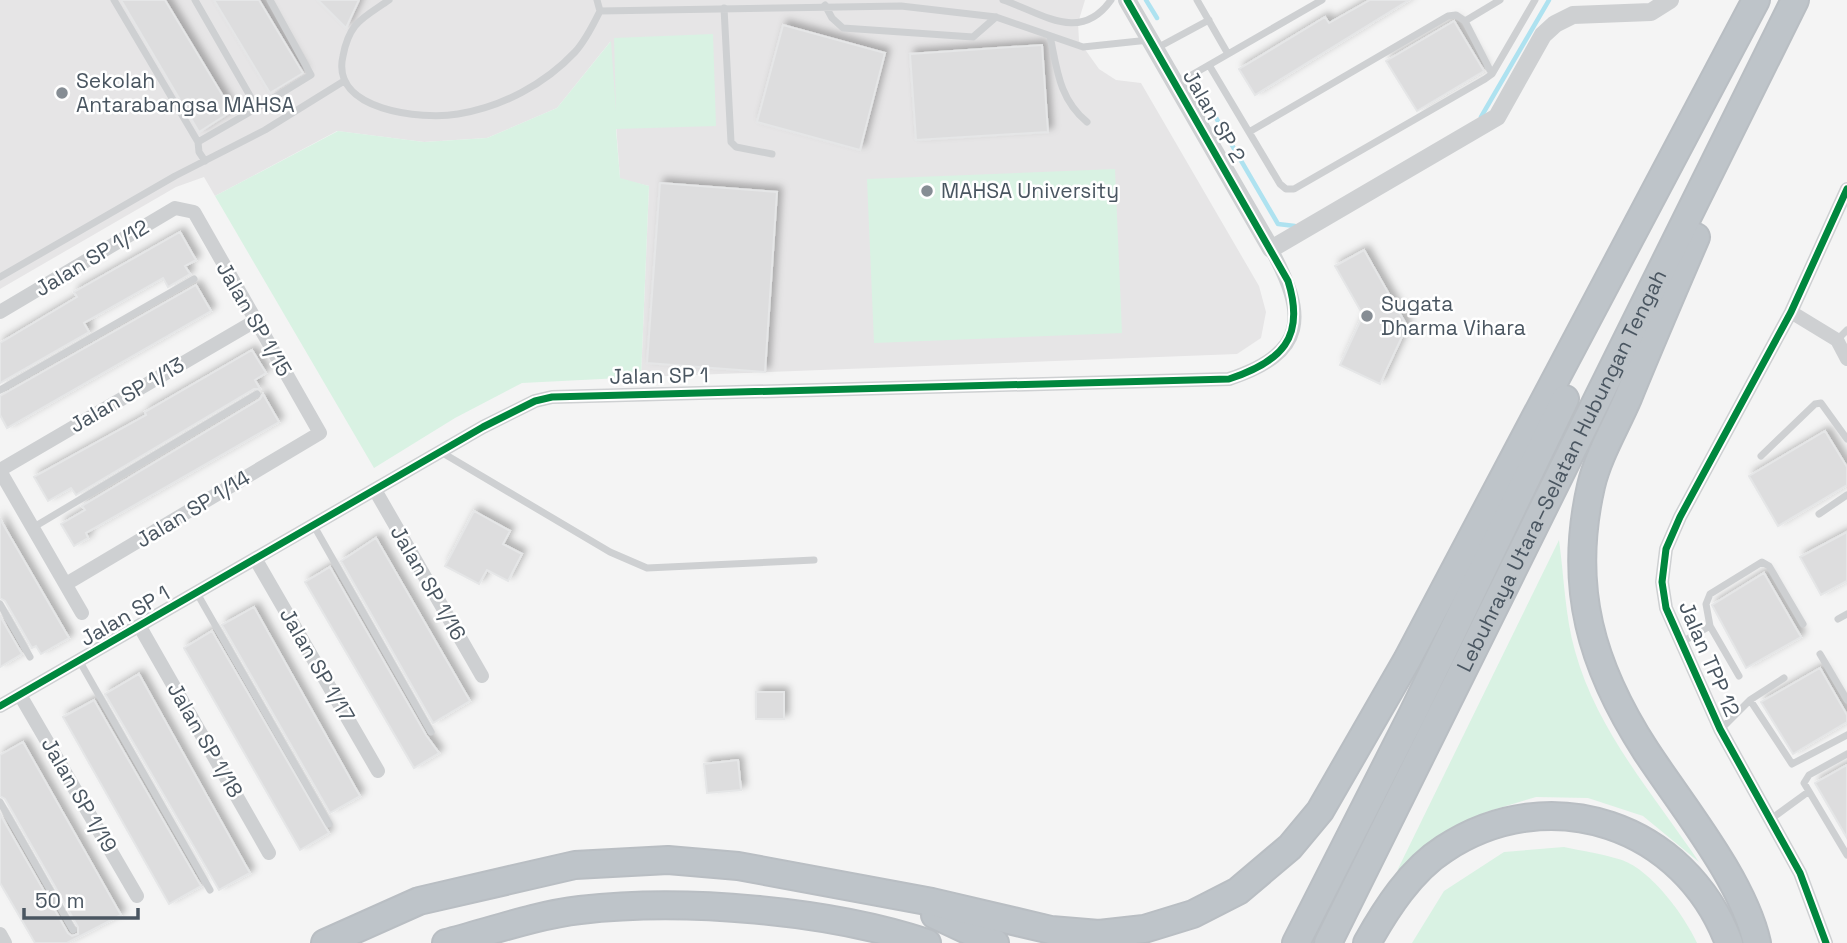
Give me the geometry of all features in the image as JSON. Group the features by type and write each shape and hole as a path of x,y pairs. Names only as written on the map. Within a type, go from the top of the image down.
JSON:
{"highway":[{"path":"326,943 419,901 575,865 668,860 724,865 896,896 1051,930 1099,934 1144,929 1193,914 1238,891 1290,848 1321,811 1407,660 1757,0"},
{"name":"Lebuhraya Utara–Selatan Hubungan Tengah","path":"1296,943 1413,713 1757,0"},
{"path":"1757,943 1740,897 1628,722 1607,682 1591,641 1582,594 1582,546 1592,484 1795,0"},
{"name":"Lebuhraya Utara–Selatan Hubungan Tengah","path":"1328,943 1795,0"},
{"path":"1367,943 1399,894 1423,865 1443,850 1470,833 1505,820 1543,815 1577,817 1620,827 1652,846 1680,868 1706,896 1728,943"},
{"path":"896,896 995,943"},
{"path":"446,943 579,910 695,906 790,915 868,928 927,943"},
{"path":"868,928 894,943"}],"street":[{"name":"Jalan SP 2","path":"1127,0 1271,249"},
{"path":"1271,249 1496,117 1544,35 1555,24 1573,15 1651,12 1670,0"},
{"name":"Jalan TPP 12","path":"1826,943 1800,873 1720,729 1666,608 1662,582 1666,549 1791,312 1847,189"},
{"name":"Jalan SP 1/12","path":"0,312 175,208 185,209"},
{"name":"Jalan SP 1/15","path":"185,209 194,212 320,433"},
{"name":"Jalan SP 1","path":"0,706 512,411 552,397 1229,379 1259,369 1275,358 1286,344 1294,326 1296,303 1271,249"},
{"path":"1791,312 1842,335 1847,359"},
{"name":"Jalan SP 1/13","path":"0,470 254,321"},
{"name":"Jalan SP 1/14","path":"66,584 320,433"},
{"path":"0,470 82,613"},
{"name":"Jalan SP 1/16","path":"375,490 482,676"},
{"name":"Jalan SP 1/17","path":"256,560 377,771"},
{"name":"Jalan SP 1/18","path":"140,627 270,853"},
{"name":"Jalan SP 1/19","path":"20,695 137,896"},
{"path":"0,934 5,943"}],"lane":[{"path":"114,0 198,142 199,152 205,161"},
{"path":"195,0 257,108"},
{"path":"198,142 311,75 270,0"},
{"path":"389,0 356,25 346,41 340,66 344,81 358,97 393,111 439,115 489,106 523,92 553,73 576,51 600,11 597,0"},
{"path":"1003,0 1062,23 1083,23 1096,16 1111,0"},
{"path":"1197,0 1228,54"},
{"path":"1175,84 1322,0"},
{"path":"1465,21 1500,0"},
{"path":"1209,65 1280,184 1286,189 1294,189 1492,74 1535,0"},
{"path":"600,11 825,5 901,6 996,17 1083,47 1152,45 1209,20"},
{"path":"825,5 832,18 843,28 974,37 996,17"},
{"path":"724,8 731,142 736,147 772,154"},
{"path":"1249,132 1448,16 1456,15 1465,21 1492,74"},
{"path":"1050,36 1064,97 1072,110 1087,122"},
{"path":"0,277 205,161 265,131 344,81"},
{"path":"0,390 194,279"},
{"path":"34,527 257,394"},
{"path":"1761,456 1815,404 1821,402 1847,439"},
{"path":"440,452 610,552 647,568 814,560"},
{"path":"1819,514 1847,495"},
{"path":"314,526 431,732"},
{"path":"1739,676 1710,626 1706,604 1710,594 1762,562 1769,566 1803,624"},
{"path":"198,594 329,824"},
{"path":"0,604 30,657"},
{"path":"1838,619 1847,614"},
{"path":"1681,642 1710,626"},
{"path":"1820,654 1847,700"},
{"path":"80,662 211,890"},
{"path":"1720,729 1750,700 1784,678"},
{"path":"1750,700 1791,764 1847,735"},
{"path":"1847,754 1805,778 1808,792 1847,855"},
{"path":"1770,819 1808,792"},
{"path":"0,802 73,930"}],"shaded area":[{"name":"MAHSA University","path":"0,0 1085,0 1078,23 1079,41 1099,69 1116,80 1141,83 1259,286 1266,312 1261,338 1237,354 641,377 649,186 620,179 610,42 557,108 487,138 424,142 337,131 215,196 204,177 176,187 0,289"}],"green space":[{"path":"713,34 716,126 616,129 620,178 649,186 641,377 522,383 455,418 374,468 215,196 338,131 424,142 487,138 557,108 611,41 616,112 614,38"},
{"path":"1115,169 1122,333 874,343 867,179"},
{"path":"1559,540 1575,651 1597,708 1628,761 1699,862 1643,816 1588,798 1536,797 1486,812 1450,830 1397,871"},
{"path":"1564,847 1622,860 1645,874 1666,895 1697,943 1412,943 1444,891 1504,852"}],"building":[{"path":"121,0 165,0 232,111 199,132"},
{"path":"214,0 259,0 303,73 270,93"},
{"path":"318,0 359,0 346,28"},
{"path":"1370,0 1409,0 1255,95 1239,69 1325,17 1329,23"},
{"path":"1454,21 1484,71 1417,111 1386,61"},
{"path":"783,25 885,53 860,150 757,122"},
{"path":"1042,45 1048,132 916,140 910,54"},
{"path":"660,183 777,192 765,372 647,363"},
{"path":"180,232 196,260 185,266 190,274 168,287 163,278 84,323 89,332 0,383 0,343 77,297 74,292"},
{"path":"1364,250 1407,326 1380,384 1340,365 1363,315 1335,266"},
{"path":"196,285 211,311 7,428 0,415 0,396"},
{"path":"252,350 266,373 255,380 260,389 254,389 76,495 71,488 48,501 34,477 146,415 145,412"},
{"path":"263,394 279,422 86,533 88,538 74,546 61,524 85,510 82,506 260,399"},
{"path":"1825,431 1847,467 1847,485 1778,526 1749,476"},
{"path":"474,511 510,531 503,544 522,554 508,581 487,570 479,584 445,566"},
{"path":"0,519 69,638 41,654 36,646 32,648 5,601 0,598"},
{"path":"1847,532 1847,581 1821,595 1800,557"},
{"path":"376,538 470,701 433,723 341,561"},
{"path":"330,567 426,735 439,753 414,768 305,582"},
{"path":"1764,573 1801,637 1746,668 1712,605"},
{"path":"254,607 360,796 330,813 222,625"},
{"path":"0,616 22,654 0,667"},
{"path":"212,631 329,833 300,850 184,648"},
{"path":"1820,668 1847,715 1847,722 1793,754 1761,702"},
{"path":"139,674 250,873 219,890 105,694"},
{"path":"756,692 784,692 784,719 756,719"},
{"path":"94,700 201,886 169,904 63,717"},
{"path":"23,742 121,915 67,943 35,943 0,883 0,814 68,933 72,936 78,934 78,927 5,799 0,796 0,755"},
{"path":"738,760 741,790 707,793 704,764"},
{"path":"1847,765 1847,838 1815,783"}],"waterway":[{"path":"1146,0 1157,18"},
{"path":"1481,117 1549,0"},
{"path":"1201,92 1278,224 1295,226"}],"cycle path":[{"path":"0,706 483,427 535,401 552,397 1229,379 1263,365 1285,345 1291,333 1294,318 1288,281 1127,0"},
{"path":"1826,943 1800,873 1720,729 1666,608 1662,582 1666,549 1680,517 1791,312 1847,189"}],"place":[{"name":"Sekolah Antarabangsa MAHSA","path":"62,93"},
{"name":"MAHSA University","path":"927,191"},
{"name":"Sugata Dharma Vihara","path":"1367,316"}]}
